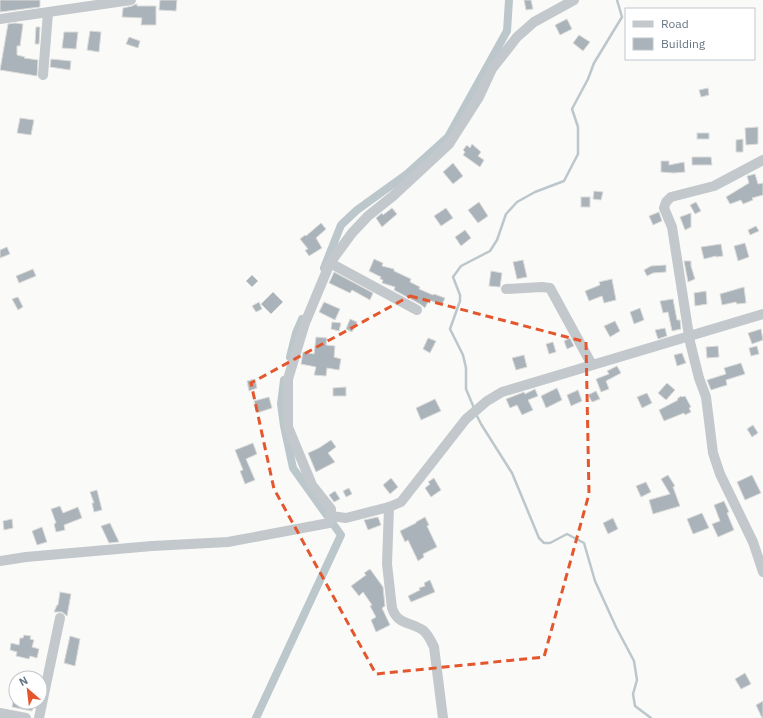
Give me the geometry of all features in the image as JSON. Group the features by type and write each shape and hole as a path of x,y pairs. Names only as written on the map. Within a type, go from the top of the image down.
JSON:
{"street":[{"path":"0,19 48,13 81,4 131,0"},
{"path":"330,519 331,509 312,485 288,427 288,378 305,323 330,263 352,233 368,216 393,196 449,144 479,97 492,69 517,37 534,22 574,0"},
{"path":"42,75 48,13"},
{"path":"763,160 714,186 671,197 666,202 664,208 672,227 689,336 699,378 706,397 712,453 720,474 753,542 763,572"},
{"path":"330,263 417,310"},
{"path":"506,289 550,288 592,365"},
{"path":"0,561 26,557 152,546 228,542 330,519 346,518 389,507 401,502 466,420 487,401 502,392 763,314"},
{"path":"389,507 387,564 392,608 398,619 424,631 430,638 434,647 443,718"},
{"path":"40,718 60,618"},
{"path":"0,713 26,718"}],"highlighted area":[{"path":"410,296 586,342 589,494 544,657 376,674 274,489 251,383"}],"building":[{"path":"0,0 40,0 40,7 0,12"},
{"path":"160,0 177,0 176,11 159,10"},
{"path":"524,0 531,0 533,9 526,10"},
{"path":"136,4 137,6 156,6 156,25 141,25 142,18 122,17 123,8"},
{"path":"567,19 572,29 560,35 555,25"},
{"path":"8,24 23,24 20,46 17,46 17,55 25,57 24,58 38,60 37,76 0,70"},
{"path":"36,27 40,27 39,44 35,44"},
{"path":"90,31 101,32 99,52 87,50"},
{"path":"64,32 78,32 76,49 62,48"},
{"path":"579,35 590,42 583,51 573,43"},
{"path":"129,37 140,41 138,48 126,44"},
{"path":"51,59 71,61 70,70 50,67"},
{"path":"708,88 709,95 701,97 699,90"},
{"path":"20,118 34,120 31,135 17,133"},
{"path":"758,127 758,144 746,145 745,128"},
{"path":"697,133 709,133 709,139 697,139"},
{"path":"743,139 743,152 736,152 736,140"},
{"path":"472,144 481,152 478,156 484,160 480,167 463,155 465,152 463,150 467,145 470,148"},
{"path":"692,157 711,157 712,165 692,165"},
{"path":"661,161 669,161 669,165 684,162 685,172 661,172"},
{"path":"453,163 463,176 453,184 443,172"},
{"path":"755,174 758,184 763,183 763,195 752,198 753,200 743,204 741,200 730,204 726,197 749,183 747,176"},
{"path":"594,191 603,192 601,200 593,199"},
{"path":"581,197 590,197 590,207 581,207"},
{"path":"479,202 488,216 478,223 468,210"},
{"path":"696,202 701,211 695,214 690,205"},
{"path":"392,208 397,214 382,227 376,218"},
{"path":"446,208 453,218 441,226 434,216"},
{"path":"659,212 662,221 653,225 649,216"},
{"path":"691,213 691,227 685,230 680,217"},
{"path":"321,223 326,229 316,238 322,248 309,256 305,250 308,249 300,239 305,235 306,236"},
{"path":"756,226 759,231 750,235 748,230"},
{"path":"465,230 471,238 461,246 455,237"},
{"path":"745,243 749,257 738,261 734,246"},
{"path":"721,244 723,256 704,259 701,247"},
{"path":"7,247 10,254 0,258 0,250"},
{"path":"374,259 383,263 382,266 394,269 394,271 411,279 410,282 420,287 419,289 445,298 442,305 429,300 425,308 394,290 395,287 382,283 383,280 380,279 381,277 369,271"},
{"path":"523,260 527,277 517,279 513,262"},
{"path":"684,261 691,261 695,279 688,282"},
{"path":"666,265 666,272 653,273 647,276 644,270 651,266"},
{"path":"33,269 36,276 19,283 16,276"},
{"path":"491,271 502,273 500,287 489,286"},
{"path":"334,272 373,293 370,300 352,290 350,293 329,283"},
{"path":"252,275 258,281 252,287 246,281"},
{"path":"612,279 616,300 604,303 602,296 589,301 585,291 600,285 599,282"},
{"path":"744,287 746,303 737,304 736,302 722,305 720,294"},
{"path":"706,291 707,304 695,306 694,293"},
{"path":"273,292 283,302 271,314 261,304"},
{"path":"18,297 23,307 18,310 12,299"},
{"path":"673,299 677,320 680,320 681,329 672,331 668,312 663,313 660,301"},
{"path":"259,302 262,309 256,312 252,306"},
{"path":"324,302 340,309 335,320 319,312"},
{"path":"640,308 644,320 634,324 630,312"},
{"path":"350,319 357,322 352,332 346,329"},
{"path":"615,321 620,331 610,337 604,326"},
{"path":"332,322 341,323 339,331 331,329"},
{"path":"665,328 667,336 658,339 655,330"},
{"path":"761,329 763,340 752,344 748,333"},
{"path":"316,337 327,338 326,345 335,346 334,357 341,359 339,370 327,368 326,376 314,375 316,367 301,364 303,352 314,354"},
{"path":"428,338 436,341 430,353 423,349"},
{"path":"570,338 574,346 567,349 564,341"},
{"path":"553,342 556,352 549,354 546,344"},
{"path":"718,346 719,357 707,358 706,347"},
{"path":"757,346 759,354 751,356 749,348"},
{"path":"682,353 686,363 677,366 674,355"},
{"path":"524,355 527,367 516,370 512,358"},
{"path":"741,363 745,374 726,380 727,385 711,390 707,380 726,374 724,368"},
{"path":"617,366 621,373 606,381 609,389 601,392 596,379 609,374 607,371"},
{"path":"255,379 257,388 249,391 247,381"},
{"path":"667,383 675,390 666,400 658,393"},
{"path":"346,387 346,396 333,396 333,388"},
{"path":"557,388 562,400 546,408 541,396"},
{"path":"535,389 538,396 528,400 533,410 522,415 517,405 510,408 506,399 524,392 525,394"},
{"path":"578,390 582,401 571,406 567,395"},
{"path":"596,391 600,399 592,402 588,395"},
{"path":"647,393 652,403 642,408 637,397"},
{"path":"681,396 685,396 691,407 689,408 691,412 685,415 684,413 664,421 659,410 678,400 677,399"},
{"path":"269,397 272,408 257,413 254,401"},
{"path":"435,399 441,411 421,420 416,408"},
{"path":"753,425 758,433 752,437 747,429"},
{"path":"331,440 336,447 328,453 335,462 316,472 308,453"},
{"path":"253,443 257,454 246,459 255,480 245,484 240,471 243,470 235,450"},
{"path":"668,475 675,486 673,487 680,506 653,514 649,500 670,494 661,479"},
{"path":"752,475 761,493 745,500 737,482"},
{"path":"391,478 398,487 390,494 383,485"},
{"path":"434,478 441,490 431,497 425,488 430,484 428,482"},
{"path":"646,482 651,492 641,497 636,486"},
{"path":"349,488 352,494 346,497 343,491"},
{"path":"97,490 102,510 94,512 92,503 94,503 90,492"},
{"path":"335,491 340,499 334,502 329,495"},
{"path":"724,501 734,530 718,537 712,524 720,521 714,505"},
{"path":"60,506 63,513 78,507 82,518 64,525 65,530 56,532 54,524 56,523 51,509"},
{"path":"702,513 709,528 693,534 687,519"},
{"path":"378,517 381,525 368,530 364,520"},
{"path":"425,517 429,525 427,526 437,547 423,554 424,557 418,561 408,540 405,542 400,531"},
{"path":"613,518 618,529 608,534 603,523"},
{"path":"12,519 13,528 4,530 3,521"},
{"path":"110,523 119,542 109,543 101,526"},
{"path":"42,527 47,542 37,545 32,531"},
{"path":"370,569 383,587 385,606 382,608 390,625 376,632 371,620 376,617 370,606 372,605 363,592 359,596 351,586 366,575 364,573"},
{"path":"430,580 435,592 411,602 408,596 420,590 419,588 425,586 424,583"},
{"path":"60,592 71,594 67,616 62,612 54,612 58,605"},
{"path":"24,635 31,636 30,639 34,640 32,647 39,649 37,658 30,656 29,659 16,656 17,652 10,650 11,643 19,645 20,638 23,638"},
{"path":"70,636 80,639 75,666 64,663"},
{"path":"745,673 751,684 741,689 735,679"},
{"path":"763,701 763,718 762,718 756,705"}],"waterway":[{"path":"324,268 341,225 357,210 407,174 448,137 507,31 509,0"},
{"path":"474,408 466,389 466,368 463,355 450,329 460,301 460,295 453,277 461,266 490,251 497,240 506,214 517,202 535,192 564,181 578,154 578,127 572,109 588,79 594,63 622,17 617,0"},
{"path":"290,357 296,333 302,319"},
{"path":"256,718 341,535 293,468 281,404 284,380"},
{"path":"476,414 512,473 539,538 544,543 550,543 567,534 584,543 595,581 616,627 634,661 637,680 633,694 635,706 651,718"}]}
